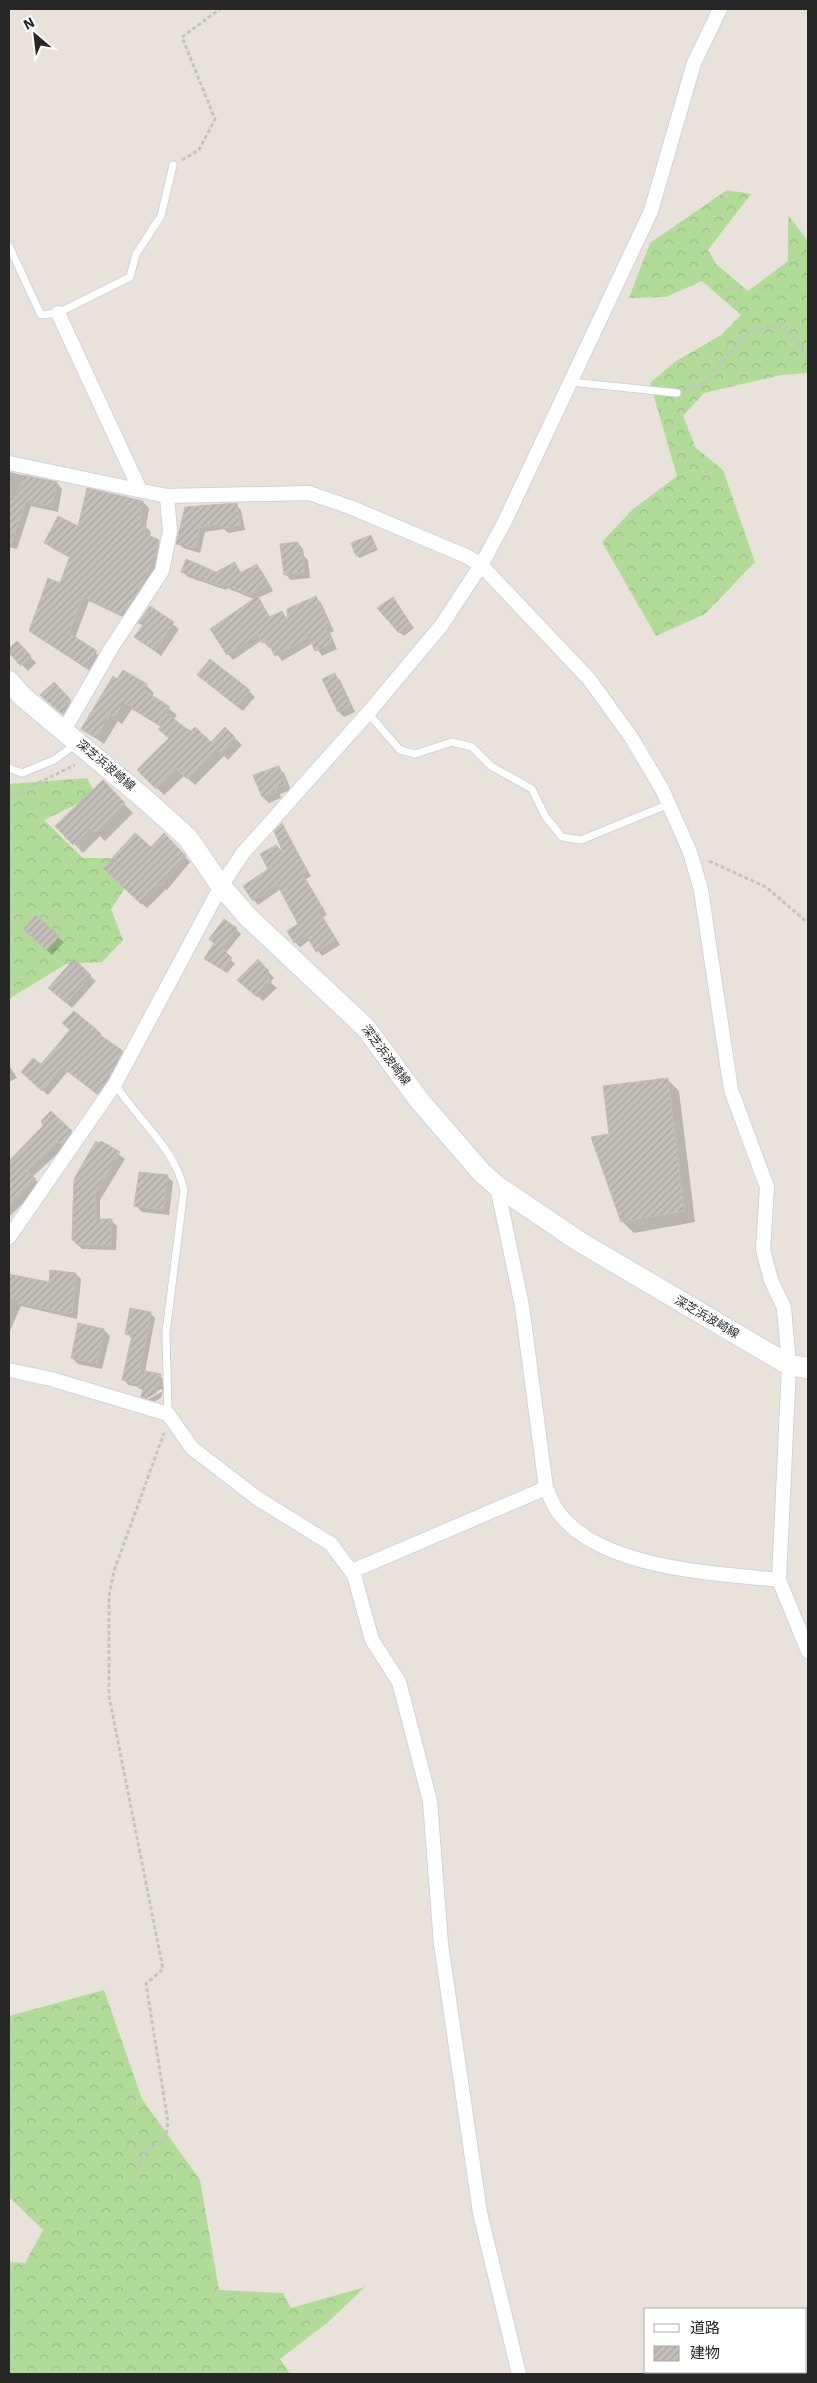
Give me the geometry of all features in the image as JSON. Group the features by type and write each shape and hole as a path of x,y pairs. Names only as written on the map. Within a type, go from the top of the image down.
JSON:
{"main road":[{"name":"深芝浜波崎線","path":"9,680 22,696 72,736 188,838 221,886 248,916 366,1028 419,1100 482,1173 497,1186 580,1242 799,1367"}],"street":[{"path":"9,1237 115,1084 221,886 243,853 368,713 440,626 481,565 504,523 651,211 694,63 720,9"},
{"path":"58,313 140,490"},
{"path":"9,463 168,496 309,494 394,525 466,556 481,565 589,679 631,737 662,789 690,852 701,890 731,1090 767,1187 763,1250 771,1280 784,1308 799,1367 779,1580 808,1651"},
{"path":"72,736 117,640 162,571 170,531 168,496"},
{"path":"497,1186 522,1306 546,1488 556,1509 574,1527 597,1544 624,1555 656,1564 691,1570 779,1580"},
{"path":"9,1370 60,1382 169,1416 192,1448 257,1498 331,1544 352,1571 372,1640 399,1682 430,1801 440,1944 479,2204 520,2374"},
{"path":"352,1571 546,1488"}],"lane":[{"path":"9,246 42,315 58,313 130,277 136,254 161,216 173,165"},
{"path":"570,382 677,393"},
{"path":"368,713 400,750 414,754 452,742 472,747 492,766 532,789 545,816 562,837 581,840 669,804"},
{"path":"9,768 22,773 54,760 72,736"},
{"path":"115,1084 123,1097 158,1139 181,1178 184,1190 166,1332 169,1416"}],"path":[{"path":"173,165 199,150 215,119 182,37 220,9"},
{"path":"677,393 706,382 749,331 782,326 808,356"},
{"path":"9,797 78,764"},
{"path":"690,852 766,887 808,923"},
{"path":"140,2166 143,2154 166,2137 168,2122 146,1984 163,1969 110,1696 108,1596 114,1571 169,1416"}],"green space":[{"path":"727,190 751,194 708,250 716,264 748,291 788,261 788,215 808,241 808,373 781,375 704,393 683,416 696,448 723,470 755,562 705,614 656,636 602,542 632,510 677,476 650,383 676,361 721,335 741,315 702,281 666,297 629,298 650,243"},
{"path":"87,778 96,795 44,820 83,858 121,858 132,878 111,909 123,940 102,962 66,964 9,999 9,784"},
{"path":"104,1990 142,2099 200,2180 219,2290 283,2293 291,2308 365,2287 327,2323 280,2359 290,2374 9,2374 9,2262 25,2263 43,2230 9,2197 9,2016"}],"building":[{"path":"23,475 57,482 52,507 26,501 11,544 9,543 9,495 18,497"},
{"path":"87,488 143,501 140,524 146,525 144,533 159,540 156,556 138,591 122,615 83,596 69,633 97,651 86,668 29,631 48,578 60,583 70,556 44,543 58,516 78,526"},
{"path":"237,503 240,525 222,529 220,524 200,527 195,548 176,544 185,507"},
{"path":"371,535 376,548 356,556 351,543"},
{"path":"298,542 299,553 302,553 304,572 284,575 280,544"},
{"path":"186,559 216,572 235,562 240,573 257,564 268,585 250,595 222,584 221,586 181,572"},
{"path":"258,596 269,617 282,611 288,622 287,609 316,596 329,625 325,627 332,643 315,651 309,637 275,656 267,641 262,643 257,634 227,655 210,629"},
{"path":"393,597 410,623 399,633 377,608"},
{"path":"150,606 174,622 155,651 134,637 143,625 138,623"},
{"path":"17,641 31,656 21,666 9,653 9,648"},
{"path":"210,659 250,690 237,706 197,675"},
{"path":"123,670 147,684 144,690 170,707 166,713 187,729 191,731 195,727 211,742 225,727 235,737 220,754 215,750 187,779 176,768 156,789 137,770 169,738 158,729 161,726 124,702 114,717 110,714 96,738 81,729 113,676 117,679"},
{"path":"335,673 350,706 338,712 322,679"},
{"path":"54,682 71,700 62,714 40,695"},
{"path":"279,766 286,785 275,788 276,792 262,797 253,775"},
{"path":"103,780 125,803 95,833 91,828 73,845 55,826"},
{"path":"282,823 307,871 302,874 324,910 319,912 336,939 316,952 306,935 294,943 287,931 298,924 277,884 253,901 243,886 268,869 260,854 276,845 283,853 274,831"},
{"path":"135,833 151,847 164,833 186,856 161,885 159,884 141,904 103,868"},
{"path":"36,915 59,936 46,950 23,929"},
{"path":"224,919 237,928 222,948 232,958 222,969 204,959 214,943 209,939"},
{"path":"74,959 91,975 66,1003 48,988"},
{"path":"258,959 269,971 265,975 272,981 257,997 237,980"},
{"path":"74,1011 95,1028 100,1035 123,1051 108,1079 97,1094 62,1067 42,1091 21,1072 33,1058 41,1064 70,1030 62,1023"},
{"path":"668,1078 684,1211 621,1222 591,1137 609,1134 603,1086"},
{"path":"51,1111 72,1131 62,1145 58,1141 27,1171 36,1179 9,1206 9,1161 43,1126 41,1121"},
{"path":"96,1141 99,1143 101,1141 120,1152 95,1194 95,1219 112,1219 111,1245 76,1244 76,1241 72,1240 74,1179"},
{"path":"139,1172 168,1175 163,1210 134,1206"},
{"path":"50,1270 76,1273 72,1314 18,1303 19,1300 9,1297 9,1274 49,1282"},
{"path":"130,1308 151,1312 140,1370 161,1374 156,1393 147,1398 141,1397 143,1389 138,1388 139,1384 122,1380 132,1335 125,1334"},
{"path":"78,1323 104,1329 97,1364 71,1358"}]}
